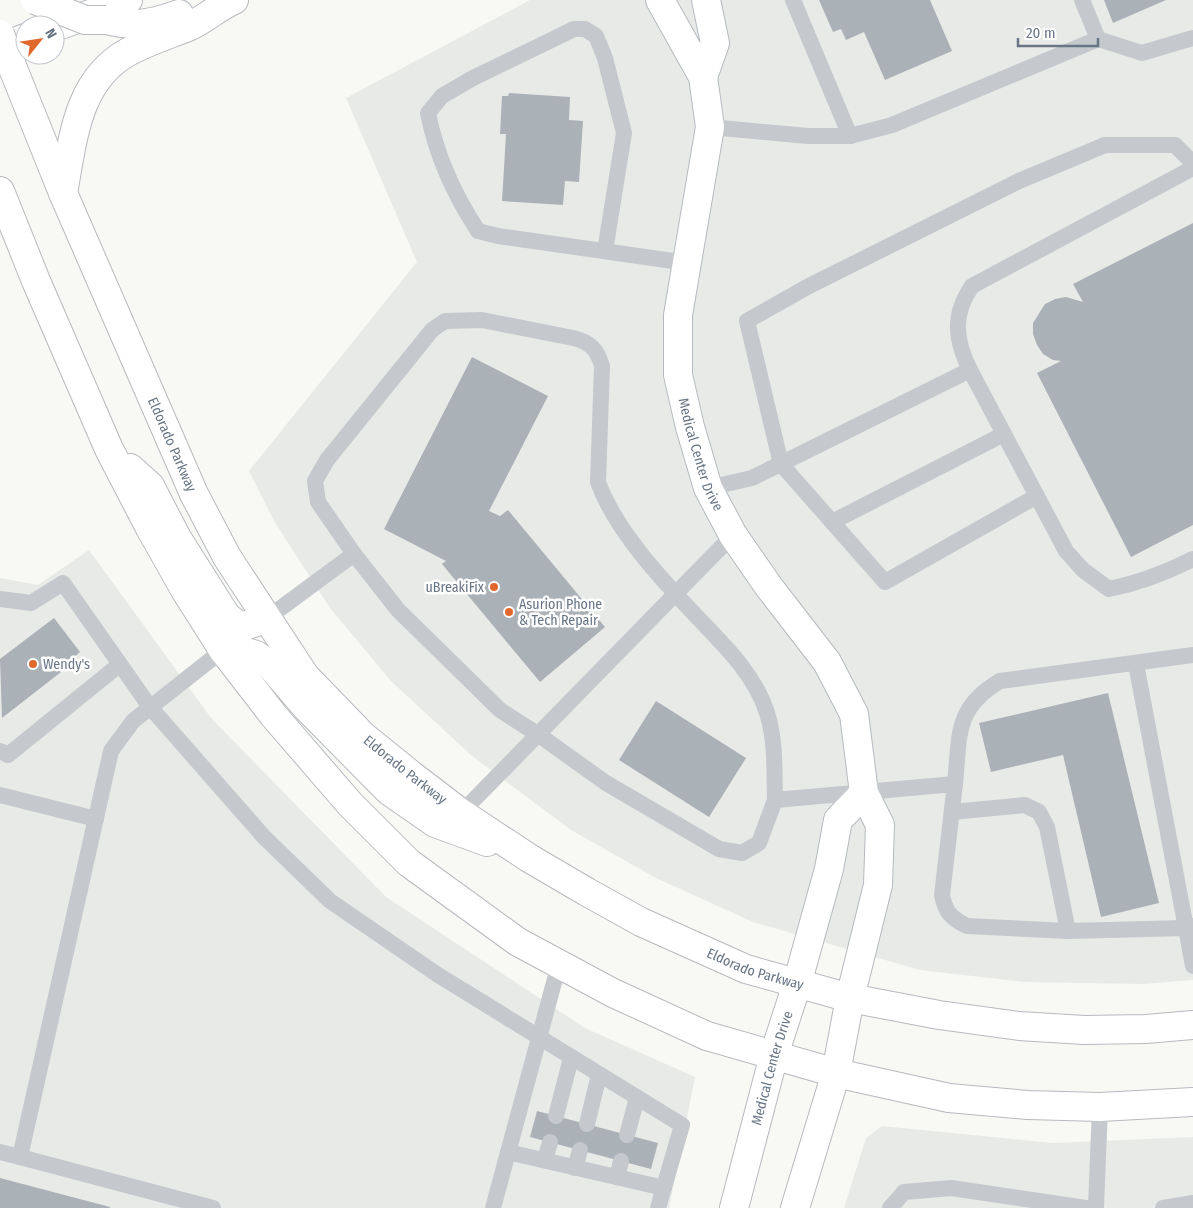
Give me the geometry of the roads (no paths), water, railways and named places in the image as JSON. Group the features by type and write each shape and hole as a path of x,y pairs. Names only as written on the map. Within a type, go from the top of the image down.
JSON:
{"main road":[{"path":"34,0 85,20 120,15"},
{"path":"71,0 147,23 189,10 230,2"},
{"name":"Medical Center Drive","path":"660,0 703,77 710,127 678,315 678,375 690,427 708,488 733,536 769,587 827,662 854,714 864,793 880,825 878,885 850,998 836,1073 795,1208"},
{"name":"Medical Center Drive","path":"703,77 715,42 706,0"},
{"path":"63,193 77,122 89,90 107,66 127,52 190,26 230,2"},
{"path":"65,25 120,15"},
{"name":"Eldorado Parkway","path":"0,34 4,55 194,494 227,557 305,676 363,736 461,812 530,858 641,922 746,969 850,998 939,1015 1019,1026 1084,1030 1146,1029 1193,1025"},
{"path":"4,55 15,46"},
{"path":"2,199 109,449 150,528 223,650 274,716 350,804 409,863 518,942 613,993 698,1032 836,1073 949,1098 1028,1105 1100,1107 1193,1102"},
{"path":"109,449 150,486 177,538 226,617 241,628 266,619"},
{"path":"223,650 233,648 256,655 270,665 307,708 389,790 435,823 530,858"},
{"name":"Medical Center Drive","path":"734,1208 774,1055 797,984 829,869 838,820 864,793"}],"lane":[{"path":"792,0 850,136"},
{"path":"1082,0 1098,39"},
{"path":"605,252 624,133 605,58 596,36 585,28 574,29 473,78 442,96 428,113 432,132 451,181 478,231 498,236 605,252 687,263"},
{"path":"710,127 808,136 850,136 892,125 1098,39 1142,53 1193,38"},
{"path":"1037,496 885,582 781,464 747,321 809,286 1019,181 1105,145 1175,145 1193,162"},
{"path":"1193,168 972,286 963,299 958,327 960,348 970,370 1066,551 1082,570 1109,590 1135,584 1168,572 1193,559"},
{"path":"482,320 586,341 598,352 602,366 598,482 603,495 629,537 676,594 736,659 757,688 767,712 772,736 775,800 759,843 742,853 720,848 606,783 493,704 398,610 354,554 318,502 315,481 327,460 432,330 445,321 482,320"},
{"path":"708,488 752,478 970,370"},
{"path":"832,522 1004,434"},
{"path":"461,812 539,735 733,536"},
{"path":"266,619 354,554"},
{"path":"0,599 30,603 62,583 150,707 264,837 330,902 438,976 682,1125 658,1208"},
{"path":"20,1157 111,751 133,721 223,650"},
{"path":"1190,927 1068,931 967,926 953,920 944,905 942,895 961,725 969,706 983,691 1000,681 1193,655"},
{"path":"1136,664 1190,927 1193,966"},
{"path":"0,752 8,755 120,665"},
{"path":"775,800 955,784"},
{"path":"0,795 96,819"},
{"path":"952,812 1025,805 1038,812 1047,827 1068,931"},
{"path":"493,1208 559,964"},
{"path":"556,1116 571,1058"},
{"path":"586,1124 599,1075"},
{"path":"627,1135 637,1098"},
{"path":"1096,1208 1100,1107"},
{"path":"545,1160 550,1142"},
{"path":"575,1168 580,1150"},
{"path":"0,1152 213,1208"},
{"path":"508,1152 664,1188"},
{"path":"617,1177 621,1161"},
{"path":"890,1208 904,1192 951,1188 1086,1208"},
{"path":"1163,1208 1193,1203"}],"place":[{"name":"uBreakiFix","path":"494,587"},
{"name":"Asurion Phone & Tech Repair","path":"509,612"},
{"name":"Wendy's","path":"33,664"}]}
